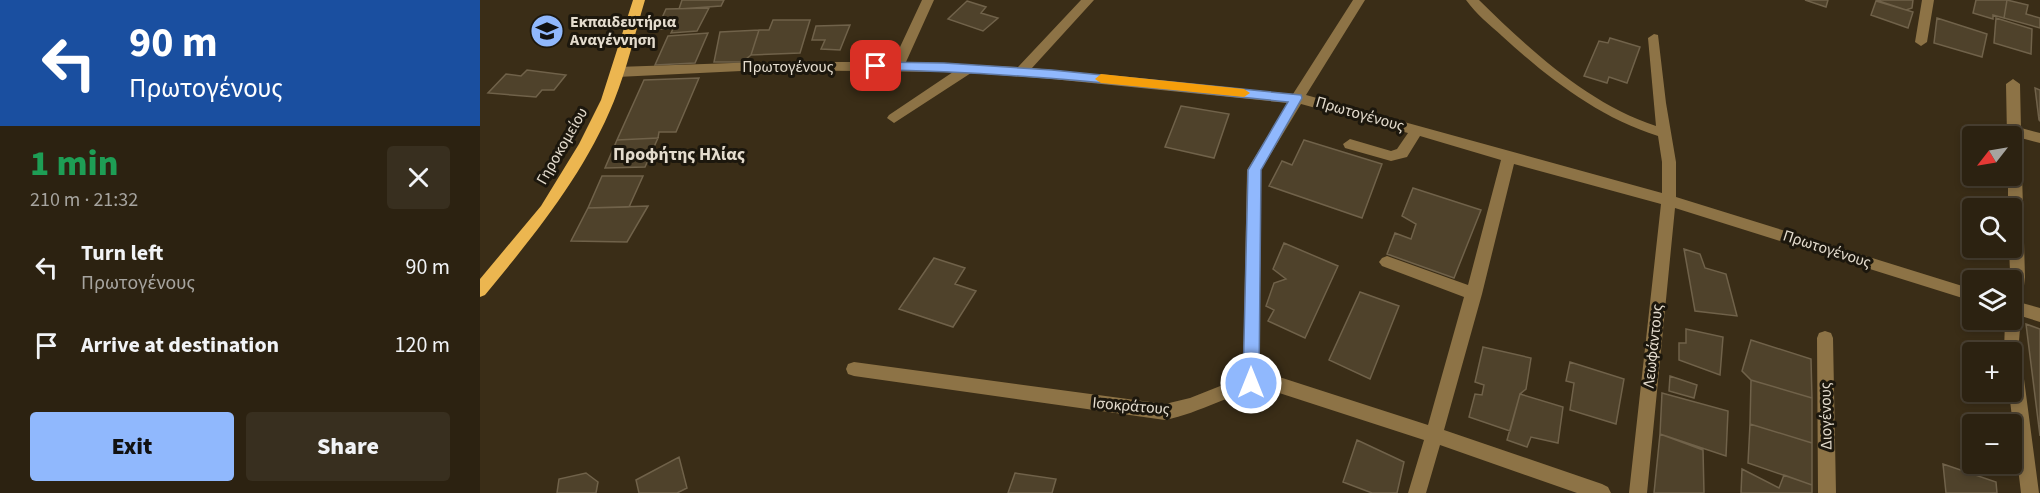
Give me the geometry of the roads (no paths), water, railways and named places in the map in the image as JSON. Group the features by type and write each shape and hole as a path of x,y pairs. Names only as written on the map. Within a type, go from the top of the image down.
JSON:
{"main road":[{"name":"Γηροκομείου","path":"480,290 546,210 601,115 639,0"}],"street":[{"path":"898,66 928,0"},
{"path":"1021,72 1088,0"},
{"path":"1251,383 1254,170 1296,98 1359,0"},
{"path":"1472,0 1510,36 1586,96 1634,124 1663,133"},
{"path":"1921,42 1928,0"},
{"name":"Λεωφάντους","path":"1638,493 1669,200 1669,162 1663,133 1654,38"},
{"name":"Πρωτογένους","path":"617,72 762,66 969,68 1296,98 1325,103 1416,131 1669,200 1962,292"},
{"path":"894,118 969,68"},
{"path":"2013,84 2014,126"},
{"path":"1350,144 1391,156 1402,153 1416,131"},
{"path":"2022,133 2040,138"},
{"path":"1417,493 1474,294 1509,157"},
{"path":"2016,186 2018,270"},
{"path":"1387,262 1474,294"},
{"path":"2022,310 2040,315"},
{"path":"2012,330 2030,493"},
{"name":"Διογένους","path":"1825,338 1827,493"},
{"name":"Ισοκράτους","path":"855,369 1165,412 1196,405 1251,383 1267,381 1435,435 1602,493"}],"place":[{"name":"Εκπαιδευτήρια Αναγέννηση","path":"547,31"}],"district":[{"name":"Προφήτης Ηλίας","path":"679,154"}]}
